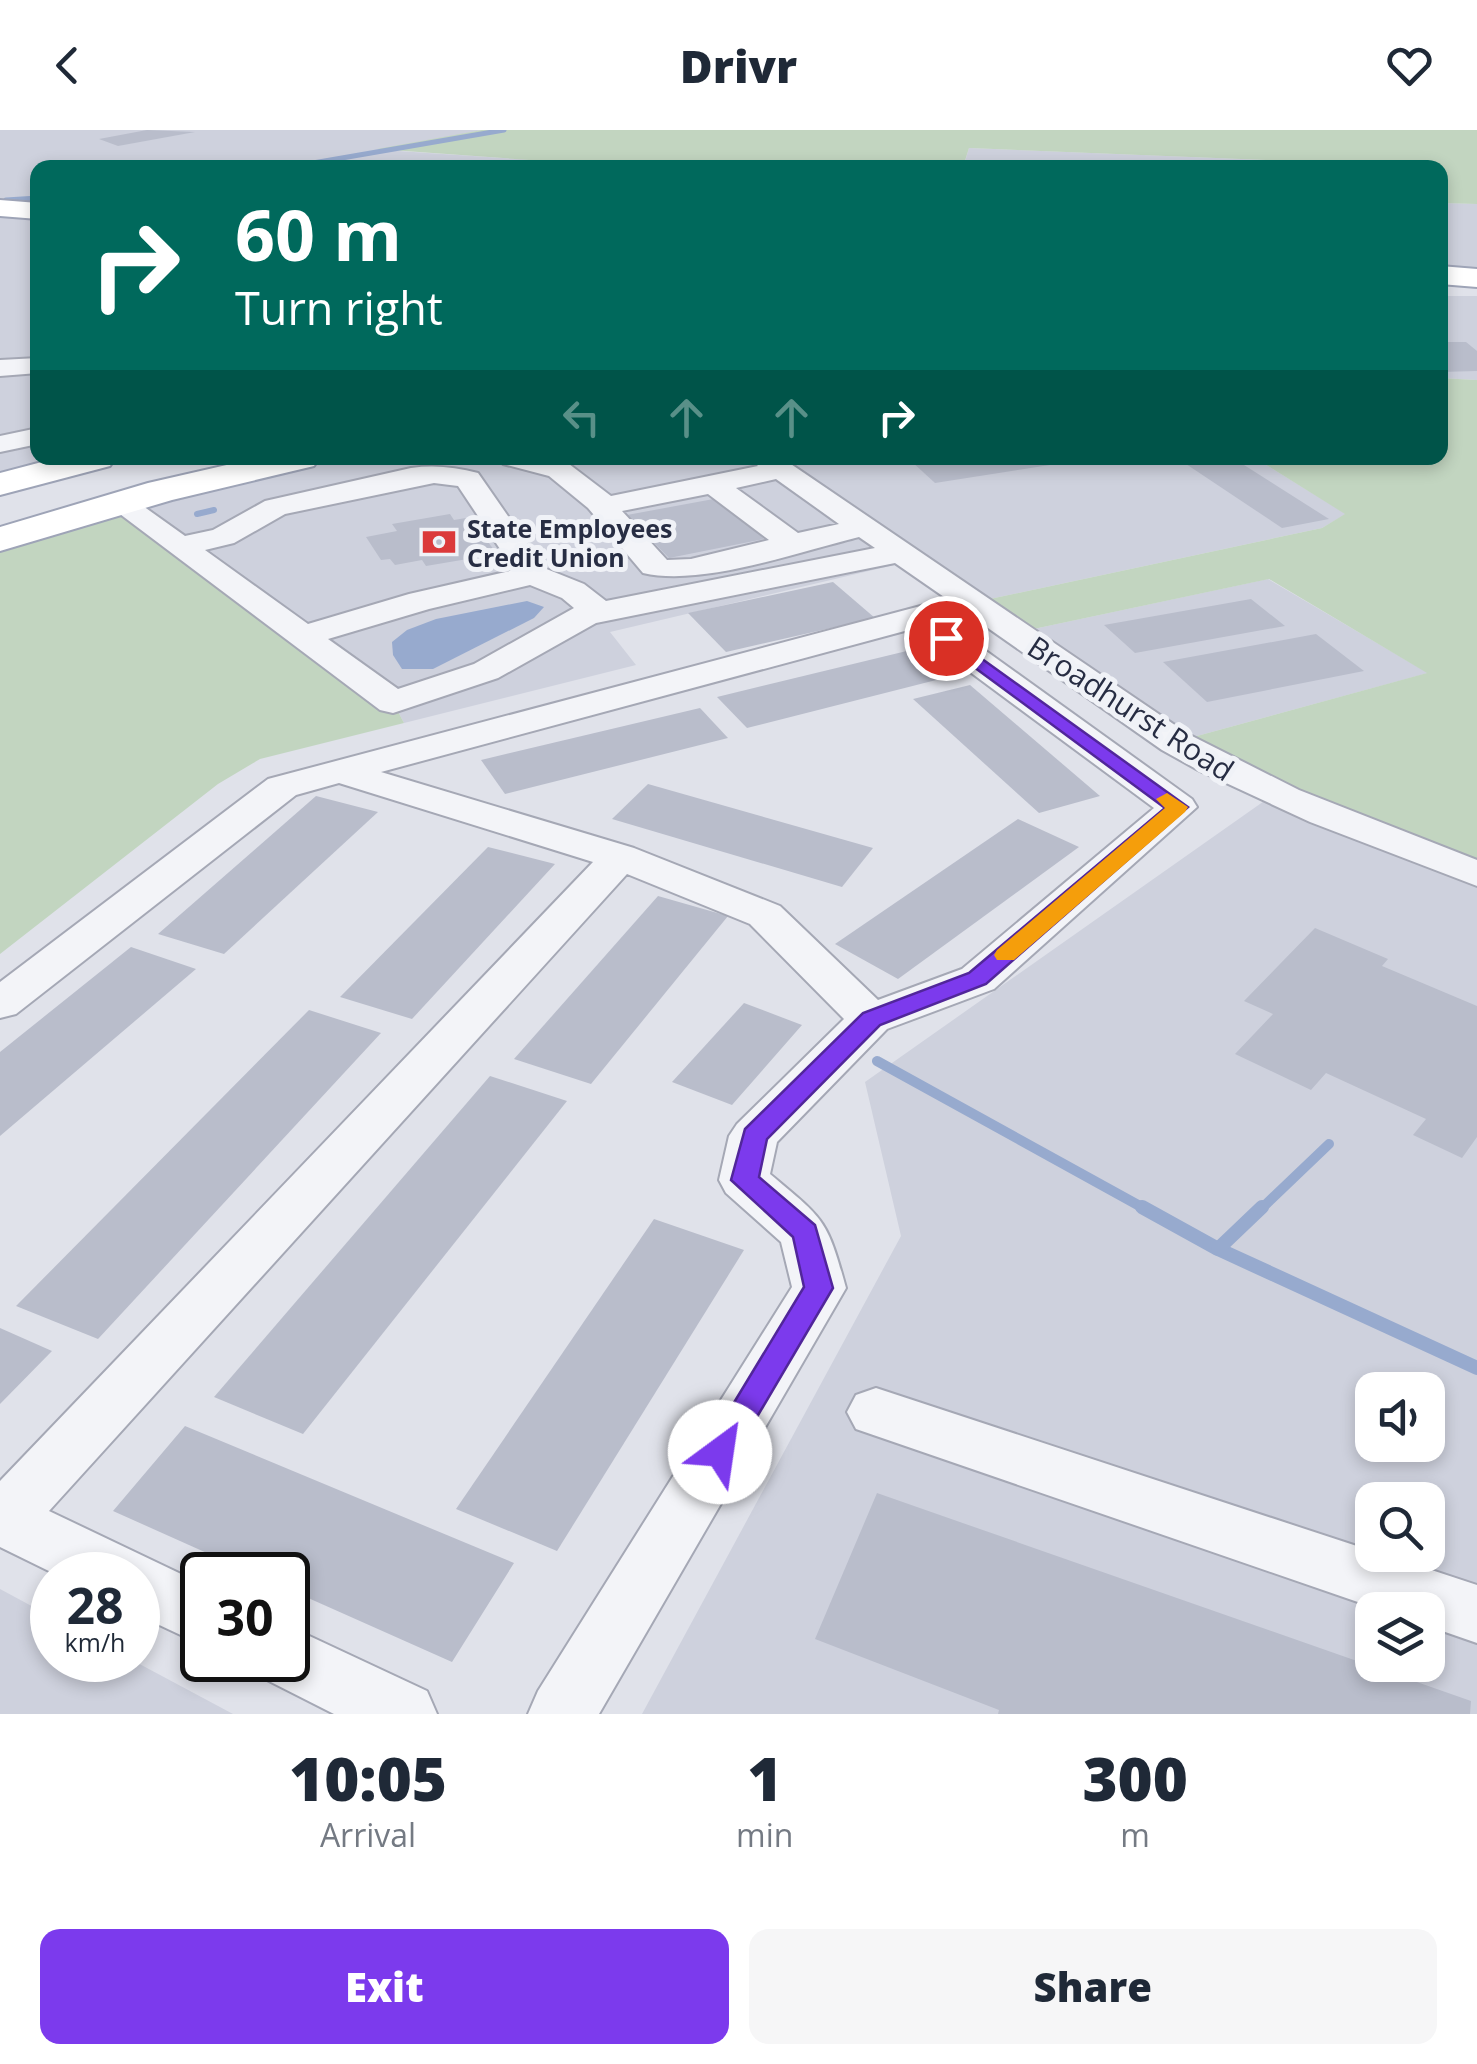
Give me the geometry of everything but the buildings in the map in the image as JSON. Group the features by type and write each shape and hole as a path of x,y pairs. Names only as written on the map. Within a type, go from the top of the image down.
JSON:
{"main road":[{"path":"0,208 30,210"},
{"path":"1448,278 1476,284"},
{"path":"1448,293 1476,284"},
{"path":"0,484 71,465"},
{"path":"0,538 120,502 272,465"}],"street":[{"path":"0,368 30,366"},
{"path":"0,444 30,438"},
{"path":"539,465 558,470 598,502 654,566 668,570 863,527"},
{"path":"598,502 611,504 713,484 769,465"},
{"name":"Broadhurst Road","path":"773,465 1176,742 1236,778 1477,874"},
{"path":"180,546 223,536 275,507 411,477 452,475 468,479 533,575"},
{"path":"713,484 793,544"},
{"path":"120,502 393,702 486,671 586,615 900,553"},
{"path":"303,636 420,601 533,575 572,590 598,612"},
{"path":"0,1004 282,787 971,603"},
{"path":"562,1714 819,1288 806,1233 744,1180 754,1136 872,1019 978,979 1178,807 917,617"},
{"path":"341,772 620,857 765,915 872,1019"},
{"path":"72,1552 2,1518 620,857"},
{"path":"876,1412 1477,1614"},
{"path":"310,1669 403,1714"}],"shaded area":[{"path":"0,130 482,130 383,150 534,160 30,160 30,465 71,465 0,484"},
{"path":"969,148 1265,160 965,160"},
{"path":"1448,203 1477,204 1477,278 1448,276"},
{"path":"1448,296 1477,296 1477,380 1448,378"},
{"path":"272,465 1266,465 1346,514 1322,528 971,603 911,561 610,632 636,665 404,723 393,702 119,502"},
{"path":"1268,579 1428,673 1175,742 1015,633"},
{"path":"1274,794 1477,874 1477,1714 642,1714 901,1236 865,1082"},
{"path":"0,1589 30,1605 30,1682 160,1682 160,1675 233,1714 0,1714"}],"green space":[{"path":"482,130 1477,130 1477,204 1448,203 1448,160 1264,160 969,148 965,160 529,160 377,149"},
{"path":"1448,378 1477,380 1477,875 1175,742 1427,673 1269,579 1015,633 971,603 1322,528 1345,514 1266,465 1448,465"},
{"path":"119,502 393,702 404,723 260,759 218,784 0,954 0,539"}],"water":[{"path":"527,601 544,607 534,618 433,669 402,669 393,655 392,642 407,630 436,619"}],"waterway":[{"path":"330,160 504,130"},
{"path":"6,200 30,198"},
{"path":"197,514 214,510"},
{"path":"877,1061 1147,1210"},
{"path":"1260,1210 1329,1144"},
{"path":"1142,1207 1218,1249"},
{"path":"1218,1249 1262,1207"},
{"path":"1218,1249 1477,1368"}],"slow traffic":[{"path":"1006,955 1178,807 1167,799"}],"place":[{"name":"State Employees Credit Union","path":"439,542"}],"route":[{"path":"720,1452 819,1288 806,1233 744,1180 754,1136 872,1019 978,979 1178,807 946,638"}]}
